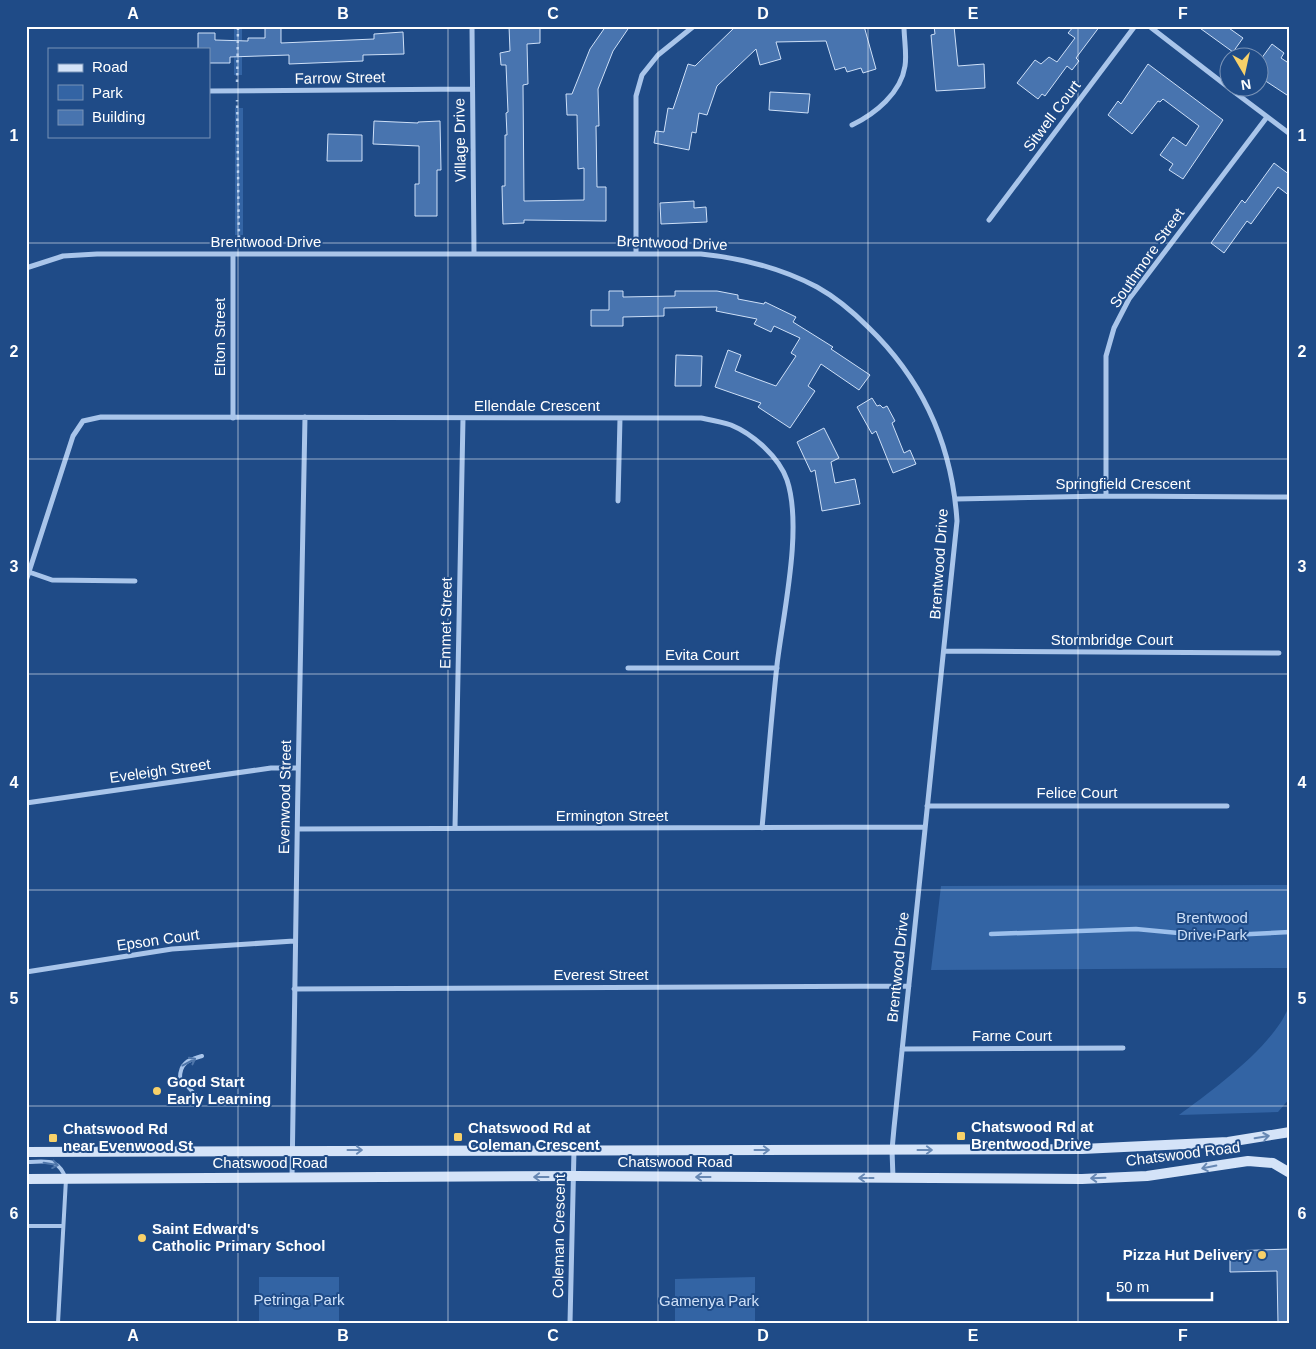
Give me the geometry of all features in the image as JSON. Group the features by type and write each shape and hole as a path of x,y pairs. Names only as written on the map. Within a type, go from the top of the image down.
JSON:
{"main road":[{"name":"Chatswood Road","path":"26,1152 1082,1149 1228,1142 1290,1132"},
{"name":"Chatswood Road","path":"26,1179 574,1176 893,1179 1147,1176 1248,1161 1273,1163 1290,1173"}],"street":[{"name":"Village Drive","path":"472,26 474,253"},
{"path":"636,254 636,96 642,75 658,55 694,26"},
{"path":"852,125 872,116 900,82 905,65 904,26"},
{"name":"Sitwell Court","path":"989,220 1135,26"},
{"path":"1149,26 1218,79"},
{"name":"Farrow Street","path":"210,92 472,89"},
{"path":"1243,98 1290,134"},
{"name":"Southmore Street","path":"1106,496 1106,356 1114,328 1129,299 1267,117"},
{"name":"Brentwood Drive","path":"26,268 63,256 97,254 701,254 734,258 773,268 818,287 854,314 888,346 911,375 939,431 948,460 956,499 956,543 902,1049 892,1150 893,1179"},
{"name":"Elton Street","path":"232,418 233,255"},
{"name":"Ellendale Crescent","path":"26,581 72,436 82,421 101,417 702,418 732,425 759,444 772,456 786,479 792,506 793,535 777,668 762,828"},
{"name":"Evenwood Street","path":"292,1178 294,941 298,829 305,418"},
{"name":"Emmet Street","path":"455,828 463,418"},
{"path":"618,501 620,418"},
{"name":"Springfield Crescent","path":"956,499 1106,496 1290,497"},
{"path":"29,572 52,580 135,580"},
{"name":"Stormbridge Court","path":"945,651 1279,653"},
{"name":"Evita Court","path":"628,668 777,668"},
{"name":"Eveleigh Street","path":"26,803 271,768 298,768"},
{"name":"Felice Court","path":"927,806 1227,806"},
{"name":"Ermington Street","path":"298,829 925,827"},
{"name":"Epson Court","path":"26,972 172,949 294,941"},
{"name":"Everest Street","path":"294,989 909,986"},
{"name":"Farne Court","path":"902,1049 1123,1048"},
{"name":"Coleman Crescent","path":"570,1323 574,1150"}],"lane":[{"path":"199,1099 180,1078 180,1069 182,1065 190,1060 202,1056"},
{"path":"26,1162 55,1163 61,1166 66,1179 58,1323"},
{"path":"26,1226 63,1226"}],"path":[{"path":"233,255 239,239 238,26"}],"green space":[{"path":"234,26 242,26 242,75 234,75"},
{"path":"235,108 243,108 243,235 235,235"},
{"name":"Brentwood Drive Park","path":"1290,885 1290,968 931,970 941,886"},
{"path":"1290,1001 1290,1098 1278,1112 1179,1115 1225,1080 1257,1051 1282,1021"},
{"name":"Petringa Park","path":"259,1277 339,1277 339,1323 259,1323"},
{"name":"Gamenya Park","path":"755,1277 755,1323 580,1323 675,1321 675,1279"}],"building":[{"path":"281,26 281,43 374,39 374,34 403,32 404,54 363,55 363,61 289,64 289,55 230,57 230,63 210,63 210,48 198,48 198,33 215,33 215,40 248,41 248,38 265,38 265,27"},
{"path":"509,26 540,26 540,43 527,44 528,84 523,85 524,201 584,200 584,168 578,169 577,115 567,115 566,94 572,94 590,49 606,26 630,26 613,51 598,89 599,126 596,126 597,187 606,187 606,221 524,220 524,223 503,224 502,186 505,186 505,135 507,135 506,113 508,112 506,65 501,65 500,53 510,51"},
{"path":"736,26 864,26 876,69 863,73 861,68 847,72 845,67 835,70 826,41 776,42 781,59 760,65 756,49 717,86 707,115 699,113 696,133 692,132 689,150 654,143 656,131 664,132 668,108 673,109 688,64 695,66"},
{"path":"934,26 954,26 958,66 984,64 985,88 936,91 931,35 935,34"},
{"path":"1074,26 1100,26 1076,58 1079,61 1072,70 1067,66 1045,96 1042,94 1038,99 1017,83 1035,60 1041,64 1049,57 1057,62 1075,38 1068,33"},
{"path":"1197,26 1226,26 1243,38 1236,48 1227,48"},
{"path":"1272,44 1284,53 1281,58 1290,64 1290,97 1268,83 1268,49"},
{"path":"1148,64 1223,120 1183,179 1169,170 1173,164 1160,155 1173,137 1186,146 1199,126 1163,99 1160,102 1158,101 1132,134 1108,115 1118,101 1121,104"},
{"path":"770,92 810,94 808,113 769,110"},
{"path":"374,121 418,123 440,121 441,170 437,170 437,216 415,216 415,184 419,184 419,146 373,144"},
{"path":"328,134 362,135 362,161 327,161"},
{"path":"1274,163 1290,175 1290,196 1278,187 1251,224 1247,221 1224,253 1211,243 1242,200 1245,203"},
{"path":"694,201 694,208 706,207 707,222 661,224 660,203"},
{"path":"609,291 623,291 623,297 675,296 675,291 717,291 738,295 738,299 764,304 765,302 796,317 793,322 833,347 831,349 870,375 859,390 821,364 808,386 815,391 790,428 758,407 761,403 715,387 728,350 741,355 735,371 776,386 796,356 791,353 800,338 774,326 771,332 754,324 757,319 716,311 717,307 664,308 664,316 623,317 623,326 591,326 591,310 609,310"},
{"path":"676,355 702,356 701,386 675,386"},
{"path":"872,398 877,406 880,405 883,408 887,406 895,421 892,423 904,453 910,450 916,464 893,473 876,431 872,434 857,407"},
{"path":"824,428 839,458 831,462 835,483 855,479 860,504 822,511 815,470 811,472 797,442"},
{"path":"1290,1249 1290,1323 1278,1323 1277,1271 1230,1272 1230,1251"}],"waterway":[{"path":"991,934 1136,929 1210,936 1290,932"}],"place":[{"name":"Good Start Early Learning","path":"157,1091"},
{"name":"Chatswood Rd at Brentwood Drive","path":"961,1136"},
{"name":"Chatswood Rd at Coleman Crescent","path":"458,1137"},
{"name":"Chatswood Rd near Evenwood St","path":"53,1138"},
{"name":"Saint Edward's Catholic Primary School","path":"142,1238"},
{"name":"Pizza Hut Delivery","path":"1262,1255"}]}
